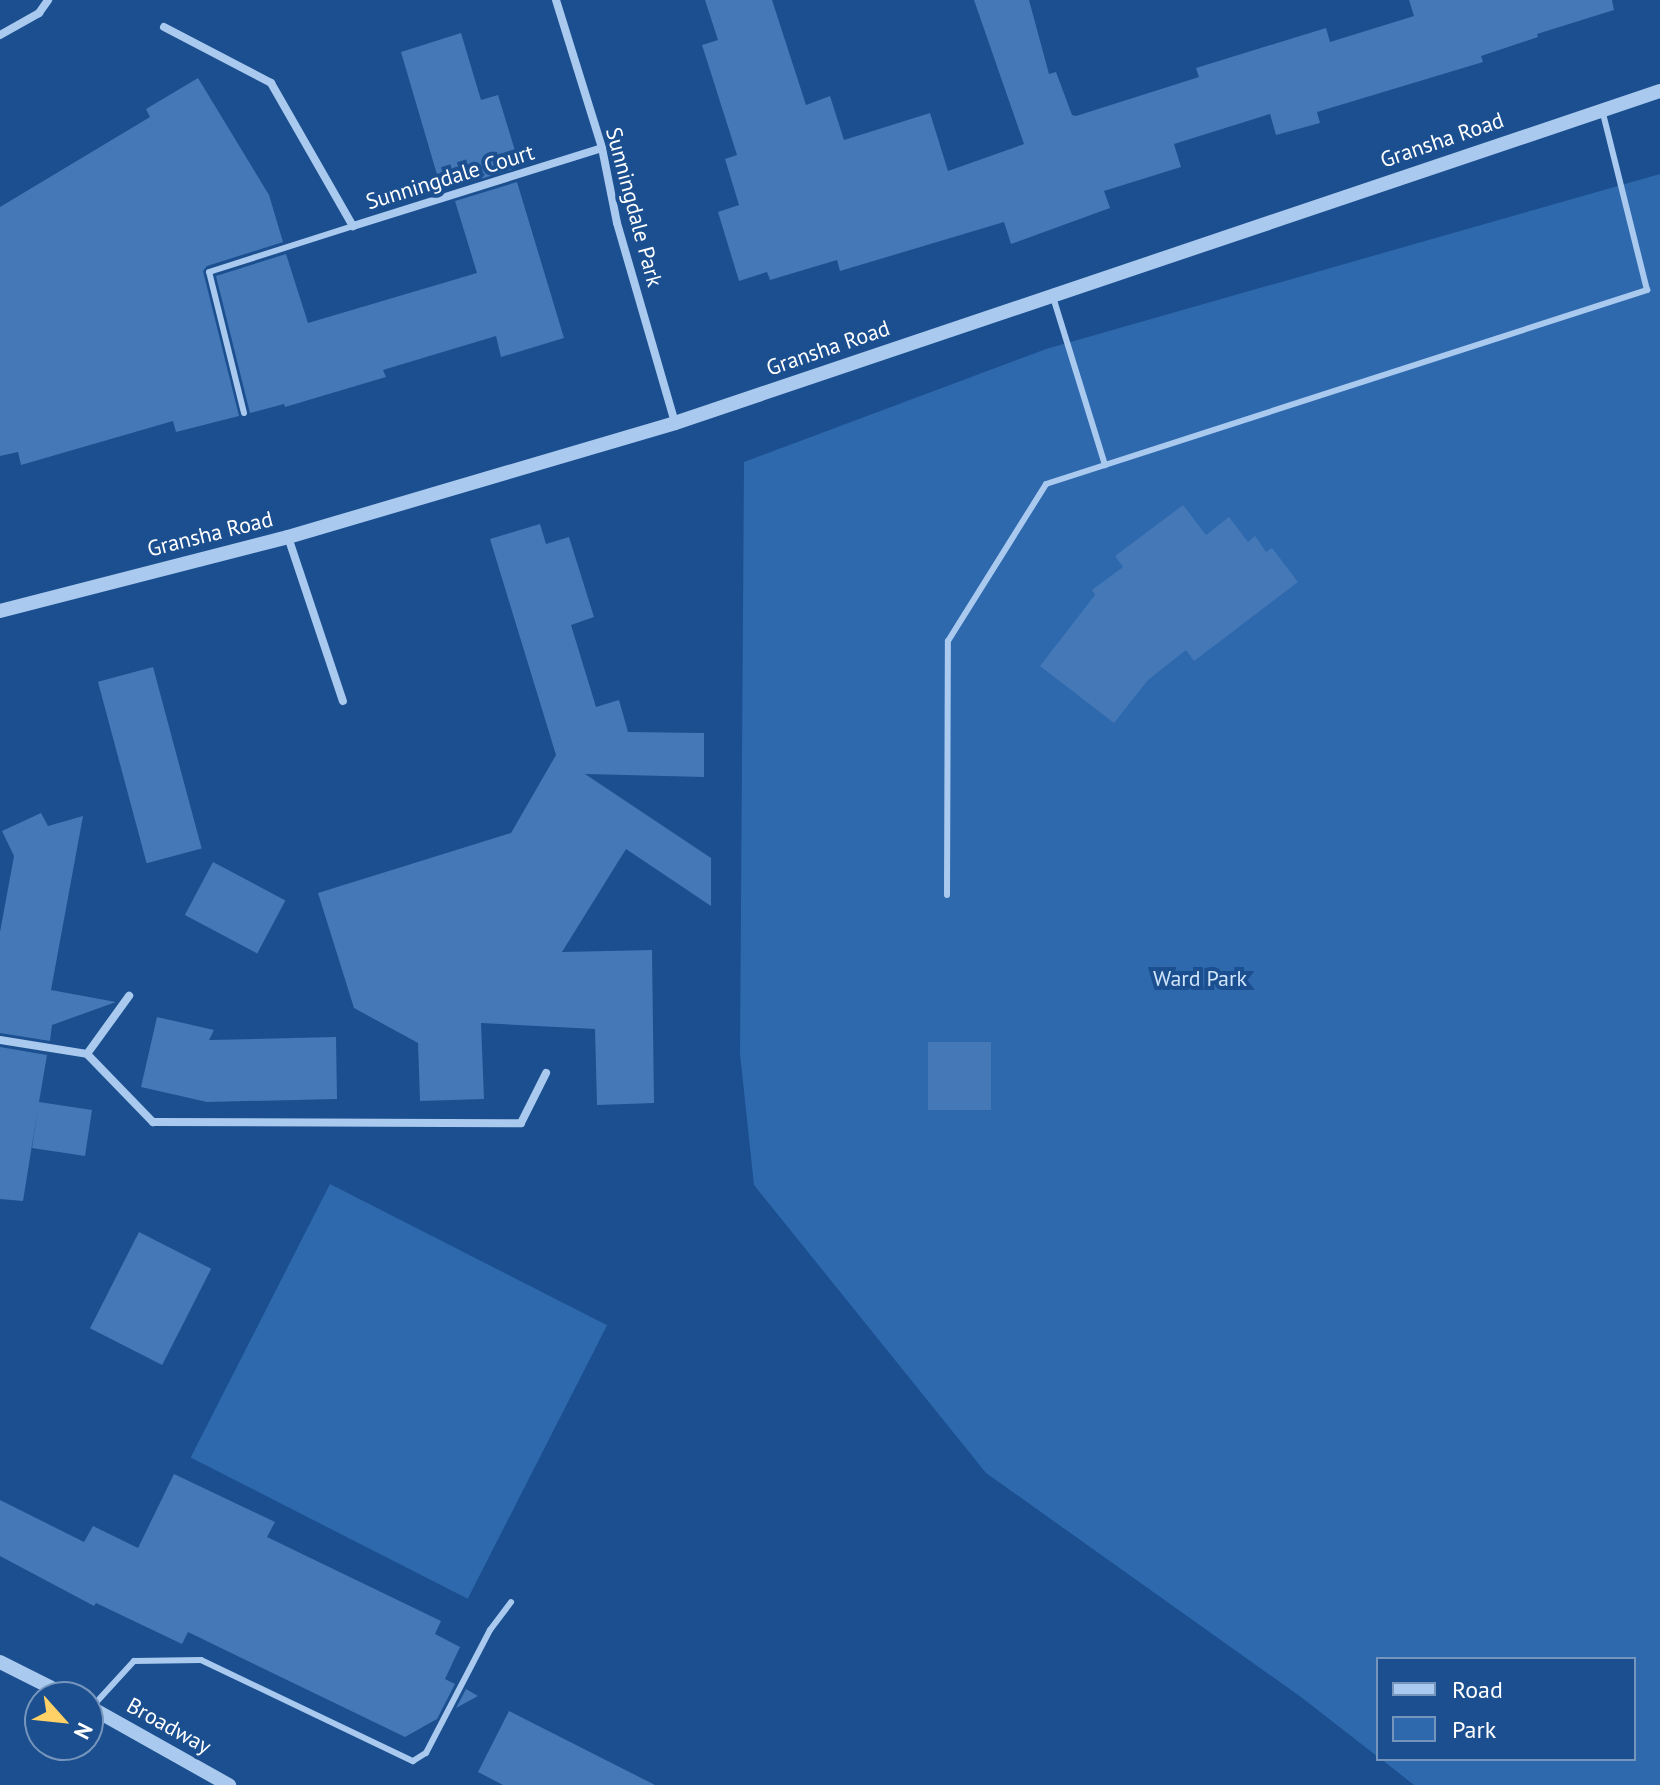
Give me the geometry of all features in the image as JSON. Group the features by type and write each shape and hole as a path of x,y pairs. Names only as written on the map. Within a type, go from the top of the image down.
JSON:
{"street":[{"path":"0,35 39,13 48,0"},
{"name":"Sunningdale Park","path":"556,0 602,148 617,223 675,423"},
{"name":"Sunningdale Court","path":"164,27 271,83 353,226 602,148"},
{"name":"Gransha Road","path":"0,611 288,537 675,423 1660,91"},
{"path":"288,537 343,701"},
{"path":"87,1054 129,996"},
{"path":"0,1040 87,1054 153,1122 521,1123 546,1073"},
{"path":"0,1662 38,1681"},
{"name":"Broadway","path":"104,1715 229,1785"}],"lane":[{"path":"947,895 948,641 1046,484 1647,290 1602,110"},
{"path":"244,413 209,272 353,226"},
{"path":"1052,295 1105,465"},
{"path":"104,1692 134,1661 201,1660 413,1761 426,1753 490,1630 511,1602"}],"green space":[{"name":"Ward Park","path":"1660,174 1660,1785 1414,1785 1384,1761 1636,1761 1636,1657 1376,1657 1376,1755 1301,1697 986,1473 754,1185 740,1054 744,462 1046,349"},
{"path":"330,1184 607,1325 468,1599 191,1458"}],"building":[{"path":"705,0 772,0 806,105 830,96 844,140 930,113 948,171 1024,144 974,0 1029,0 1049,74 1056,72 1072,115 1076,116 1199,77 1196,68 1326,28 1330,42 1414,16 1409,0 1612,0 1614,10 1537,34 1538,37 1481,56 1483,62 1317,112 1320,123 1276,135 1270,114 1174,144 1181,167 1104,191 1110,208 1011,244 1004,222 840,271 837,260 770,280 767,272 739,281 718,212 739,205 725,159 737,155 702,45 718,40"},
{"path":"461,33 481,100 498,95 516,154 509,156 513,169 451,188 447,175 438,178 401,52"},
{"path":"198,78 269,195 283,242 207,266 203,271 239,416 176,432 173,421 21,465 18,452 0,456 0,207 150,117 146,109"},
{"path":"517,182 564,338 501,357 496,336 383,370 386,377 285,407 284,404 250,413 216,276 286,254 308,323 477,273 455,201"},
{"path":"1183,505 1206,535 1229,517 1248,542 1255,536 1266,552 1272,548 1298,582 1194,661 1186,650 1148,680 1114,723 1040,666 1095,595 1092,590 1123,567 1115,556"},
{"path":"540,524 546,544 569,537 594,617 571,625 596,707 619,700 628,732 704,733 704,777 585,774 711,858 711,906 626,849 562,952 652,950 654,1103 597,1105 595,1029 481,1023 484,1099 420,1101 418,1043 354,1008 318,893 511,833 556,755 490,539"},
{"path":"153,667 202,849 147,863 98,682"},
{"path":"41,813 48,826 83,816 51,990 116,1002 52,1025 50,1041 0,1033 0,932 14,856 2,831"},
{"path":"213,862 285,900 257,953 185,915"},
{"path":"157,1017 214,1030 209,1040 336,1037 337,1099 207,1102 141,1087"},
{"path":"928,1042 991,1042 991,1110 928,1110"},
{"path":"0,1047 47,1055 39,1102 92,1110 85,1156 32,1148 38,1108 23,1201 0,1199"},
{"path":"139,1232 211,1269 162,1365 90,1328"},
{"path":"174,1474 275,1522 267,1537 441,1621 435,1634 460,1647 445,1679 455,1684 437,1719 405,1737 188,1632 182,1644 96,1603 94,1606 0,1556 0,1500 84,1542 93,1526 138,1548"},
{"path":"466,1689 478,1696 456,1708"},
{"path":"509,1711 655,1785 503,1785 478,1772"}]}
